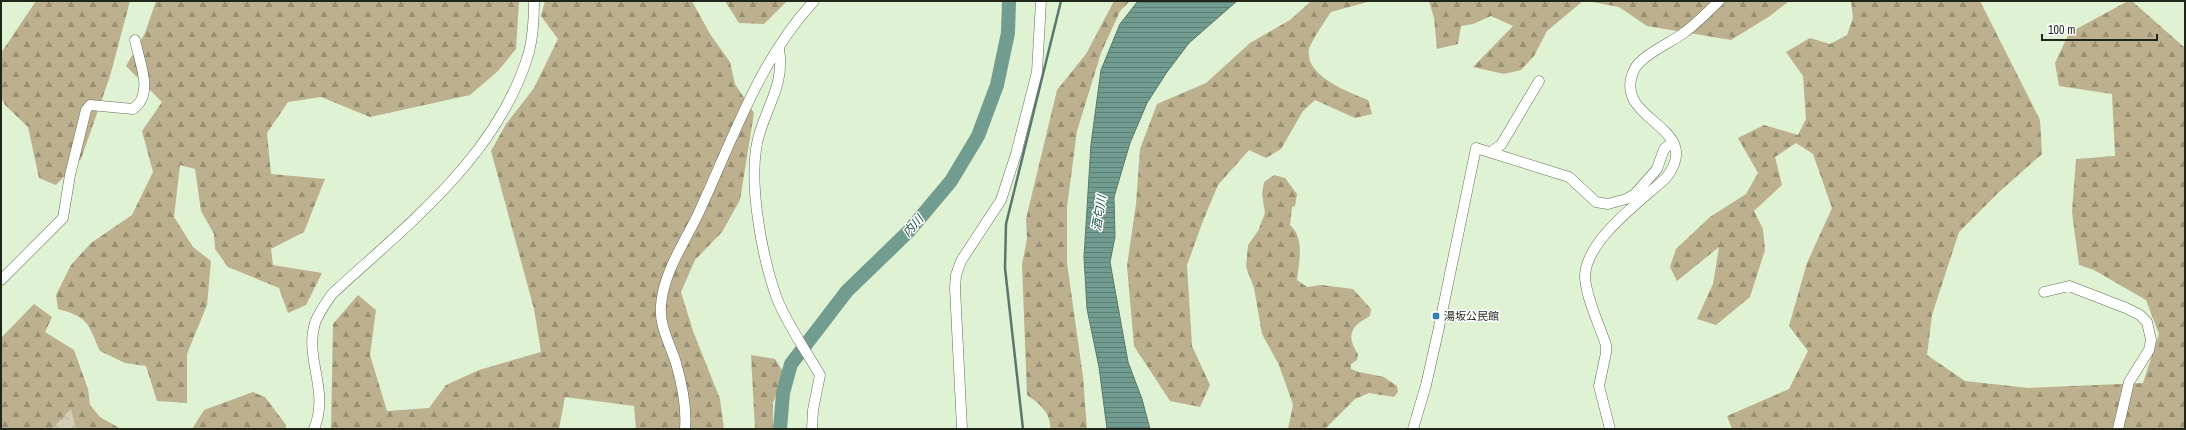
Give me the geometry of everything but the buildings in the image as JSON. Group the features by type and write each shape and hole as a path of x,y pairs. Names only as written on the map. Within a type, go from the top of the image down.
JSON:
{"street":[{"path":"314,429 320,406 320,390 312,339 315,323 321,310 332,294 436,197 467,164 489,135 506,106 529,51 534,1"},
{"path":"685,429 685,408 681,383 661,318 661,305 666,277 713,182 754,89 796,21 814,1"},
{"path":"962,429 955,288 956,275 969,249 1001,200 1008,180 1037,72 1042,1"},
{"path":"1610,429 1599,386 1606,353 1606,345 1587,289 1587,266 1592,251 1604,236 1671,173 1676,156 1673,142 1662,127 1644,114 1634,103 1630,89 1632,76 1641,61 1685,32 1719,1"},
{"path":"1,280 63,218 70,175 86,110 90,105 133,109 140,105 144,97 145,87 136,40"},
{"path":"779,49 781,61 778,88 760,131 756,148 755,191 762,236 776,297 820,375 812,410 812,429"},
{"path":"1492,151 1501,145 1539,81"},
{"path":"1413,429 1436,344 1476,148 1492,151 1526,165 1569,177 1596,202 1608,204 1626,199 1635,194 1657,169 1664,149 1673,142"},
{"path":"2044,292 2069,286 2126,308 2140,315 2147,322 2151,340 2149,350 2129,382 2118,429"}],"green space":[{"path":"36,1 130,1 110,76 81,159 56,185 39,178 28,127 5,105 1,97 1,53"},
{"path":"156,1 519,1 516,49 498,71 470,95 370,117 321,97 288,102 267,133 271,174 325,179 304,232 271,249 273,265 322,273 306,305 288,313 279,288 228,267 215,249 214,234 201,211 195,169 180,165 174,217 193,247 211,261 207,305 187,354 187,403 157,401 146,366 125,363 100,351 90,328 82,319 76,315 58,309 56,295 71,265 91,243 132,215 153,172 142,131 162,102 126,66 145,33"},
{"path":"545,1 692,1 710,34 730,62 735,84 754,113 740,200 722,232 695,260 681,292 693,331 720,399 724,429 636,429 634,406 565,397 559,429 331,429 333,324 358,295 376,310 370,355 387,411 429,408 446,385 479,370 541,352 534,309 491,151 506,124 534,88 558,39 541,16"},
{"path":"725,1 787,1 764,24 739,23"},
{"path":"1114,1 1130,1 1120,11 1101,53 1077,131 1067,207 1067,263 1083,377 1087,429 1050,429 1049,418 1044,409 1027,395 1022,264 1027,239 1026,219 1057,90 1086,54"},
{"path":"1311,1 1371,1 1331,12 1310,46 1309,59 1313,67 1320,75 1330,82 1368,100 1372,114 1355,118 1315,100 1303,111 1281,149 1266,158 1249,150 1218,185 1187,265 1192,346 1210,385 1200,407 1170,401 1134,346 1127,266 1136,204 1140,149 1157,104 1206,83 1250,43 1290,20"},
{"path":"1429,1 1583,1 1547,31 1534,56 1521,70 1504,74 1473,67 1513,26 1491,16 1473,24 1461,26 1458,44 1437,49 1434,18"},
{"path":"1587,1 1789,1 1770,16 1731,40 1647,26 1619,7"},
{"path":"1851,1 1980,1 2040,120 2042,154 1999,192 1959,232 1932,315 1927,355 1965,381 2028,388 2143,383 2159,334 2146,300 2094,270 2079,265 2072,212 2076,159 2115,156 2112,94 2059,86 2055,63 2069,33 2128,1 2132,1 2185,48 2185,429 1732,429 1727,416 1789,389 1808,351 1789,326 1807,263 1832,208 1813,154 1796,143 1775,157 1782,185 1754,211 1763,229 1765,250 1750,297 1716,325 1697,319 1713,284 1719,247 1677,281 1670,267 1676,249 1710,217 1746,194 1758,173 1738,138 1764,125 1798,135 1806,119 1803,76 1786,52 1810,38 1830,44 1847,35 1853,18"},
{"path":"1274,175 1285,178 1297,194 1295,206 1292,207 1290,225 1295,230 1299,243 1300,258 1297,280 1307,287 1321,285 1353,289 1371,309 1370,316 1359,323 1352,331 1352,341 1358,354 1357,360 1351,364 1351,369 1384,377 1397,386 1398,392 1394,397 1369,393 1355,399 1325,429 1288,429 1293,405 1279,365 1262,334 1254,288 1246,267 1248,245 1258,231 1265,213 1262,194 1264,182"},
{"path":"34,304 52,317 45,332 74,350 88,389 90,405 100,417 121,429 1,429 1,338"},
{"path":"751,355 775,359 784,373 773,403 773,429 755,429"},
{"path":"253,392 265,397 286,425 286,429 192,429 204,410"},
{"path":"71,409 76,429 52,429"}],"water":[{"name":"酒匂川","path":"1138,1 1237,1 1189,43 1167,72 1147,103 1130,143 1114,197 1115,237 1110,262 1128,362 1142,399 1150,429 1107,429 1099,367 1087,309 1084,257 1091,144 1101,70 1120,24"}],"waterway":[{"name":"内川","path":"780,429 783,393 791,364 847,291 909,231 951,181 978,136 997,85 1008,33 1009,1"},
{"path":"1023,429 1005,268 1006,224 1061,1"}],"place":[{"name":"湯坂公民館","path":"1436,316"}]}
